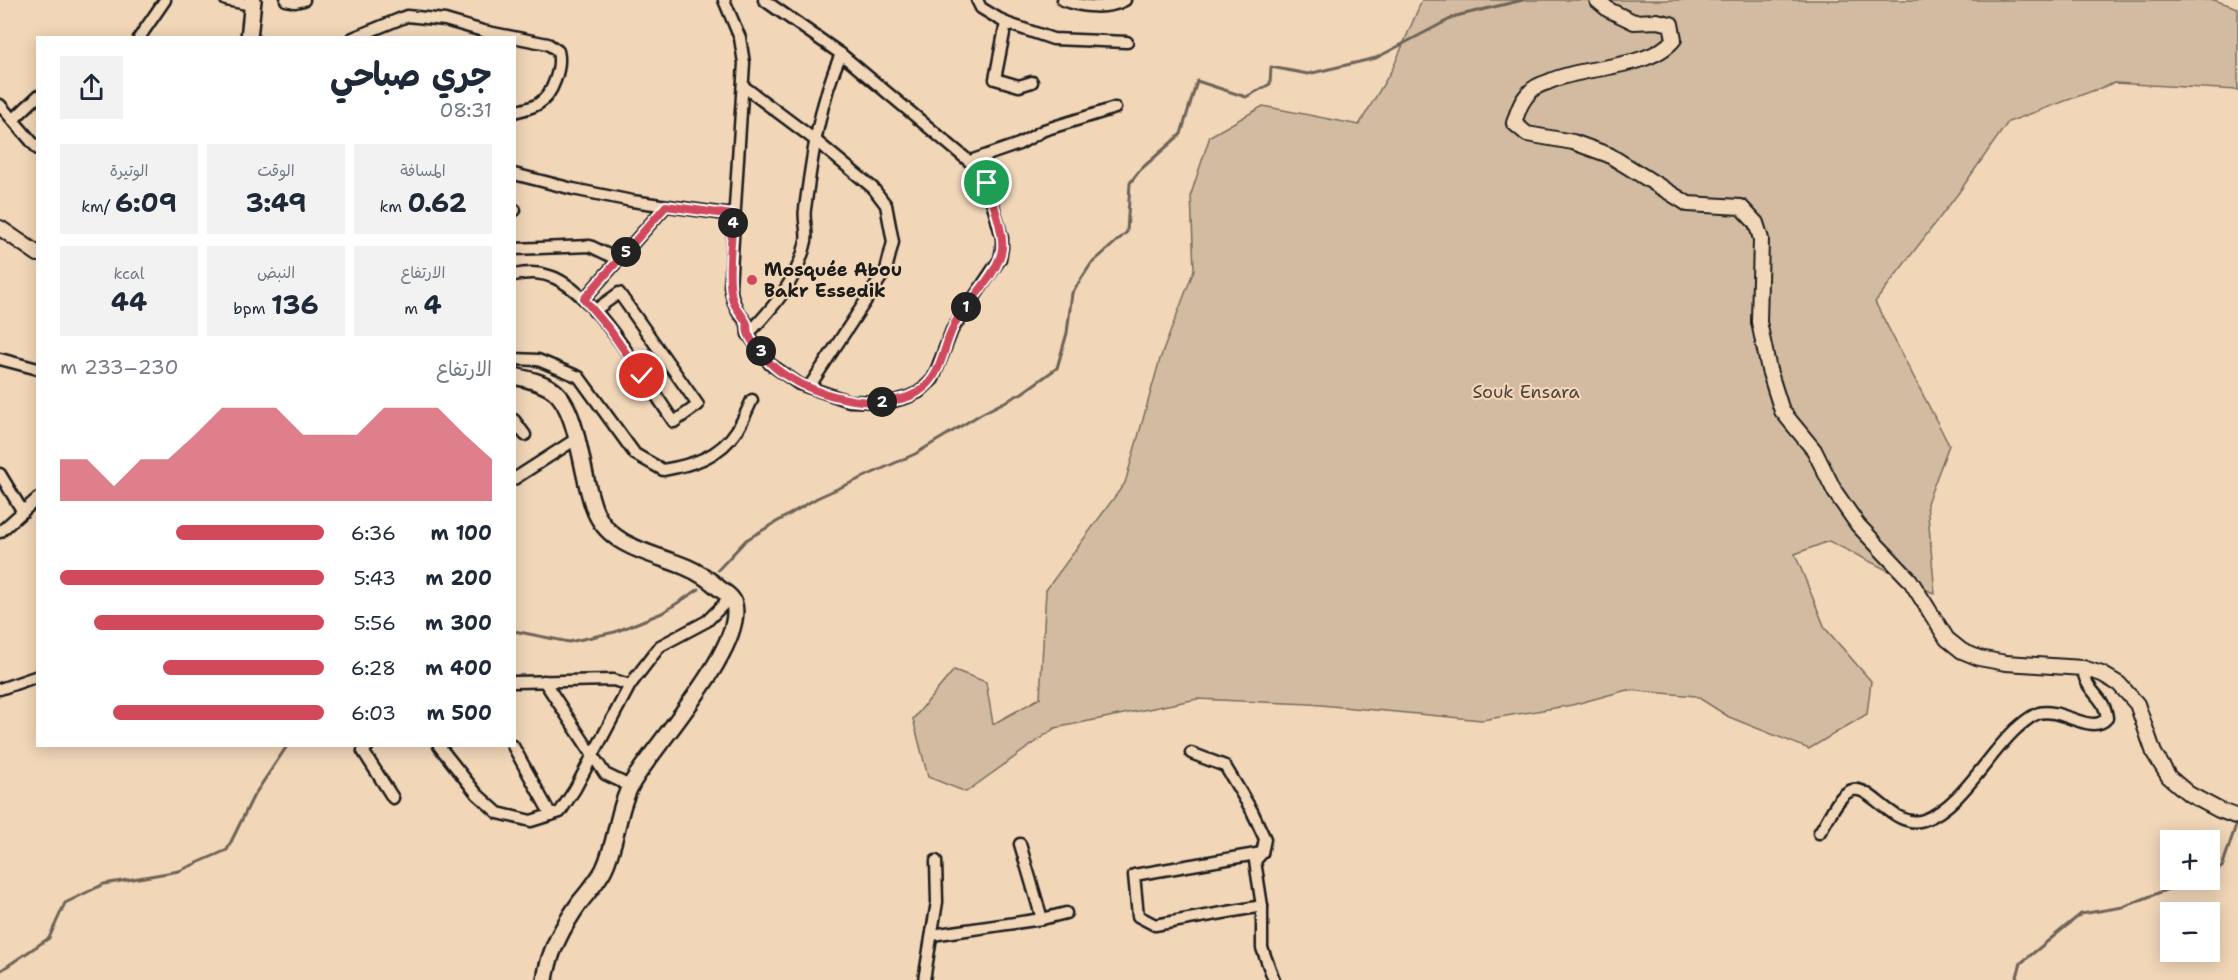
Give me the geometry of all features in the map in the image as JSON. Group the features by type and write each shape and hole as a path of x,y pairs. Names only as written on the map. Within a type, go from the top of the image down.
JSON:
{"main road":[{"path":"249,36 253,2"},
{"path":"516,376 532,380 552,390 563,401 576,439 589,494 602,525 625,544 687,567 712,581 731,597 735,608 735,619 723,649 702,687 643,765 630,786 603,871 563,927 550,956 545,980"}],"street":[{"path":"140,36 165,0"},
{"path":"226,0 253,2"},
{"path":"286,0 295,2 304,0"},
{"path":"724,0 743,51 744,86 733,215 730,286 738,312 747,323 748,334 770,363 799,384 849,401 894,401 919,392 933,378 952,330 1000,259 1002,238 987,183 970,161 841,54 764,0"},
{"path":"976,0 981,8 1006,23 1053,39 1127,42"},
{"path":"1063,0 1078,6 1114,6 1125,0"},
{"path":"1597,0 1609,10 1634,22 1657,21 1671,24 1674,39 1668,47 1652,56 1557,78 1533,89 1520,104 1514,123 1527,134 1573,142 1609,155 1688,204 1741,207 1756,223 1761,239 1759,322 1769,370 1782,411 1814,450 1835,492 1858,525 1910,580 1947,639 1962,651 1979,658 2006,663 2083,668 2102,674 2119,684 2137,704 2154,753 2169,777 2189,794 2219,810 2238,816"},
{"path":"358,36 407,16 445,20 508,36"},
{"path":"1006,23 995,79 1019,86 1032,82"},
{"path":"516,38 548,44 558,51 559,57 557,73 549,94 536,105 516,111"},
{"path":"748,334 778,301 799,261 806,240 804,213 815,140 828,82 841,54"},
{"path":"744,86 873,188 886,206 893,242 886,270 809,387"},
{"path":"13,120 36,98"},
{"path":"0,105 36,147"},
{"path":"970,161 1019,144 1044,130 1115,108"},
{"path":"516,175 573,189 666,206 733,215"},
{"path":"584,299 666,206"},
{"path":"0,228 36,253"},
{"path":"516,249 590,246 619,260"},
{"path":"516,274 526,272 540,273 556,279 584,299 594,311 610,330 674,422 698,405 619,293 594,311"},
{"path":"0,359 36,368"},
{"path":"516,359 538,360 579,377 635,454 663,470 692,465 723,448 737,430 752,400"},
{"path":"516,423 525,435"},
{"path":"516,478 576,439"},
{"path":"0,474 23,512"},
{"path":"0,532 36,500"},
{"path":"440,747 477,794 498,813 531,821 560,812 575,789 630,685 660,646 707,621 731,597"},
{"path":"1819,833 1848,791 1858,789 1869,794 1890,813 1908,821 1923,820 1942,809 1967,788 1993,752 2029,717 2053,712 2094,725 2103,722 2107,718 2106,710 2084,681 2083,668"},
{"path":"0,689 36,677"},
{"path":"516,682 613,680 630,685"},
{"path":"544,681 605,774 630,786"},
{"path":"367,747 363,751 393,798"},
{"path":"514,747 551,814"},
{"path":"1191,753 1225,766 1252,811 1264,839 1262,853 1255,861 1262,906 1262,948 1274,980"},
{"path":"1020,844 1042,919"},
{"path":"1262,853 1134,875 1138,916 1155,925 1262,906"},
{"path":"924,980 937,902 936,861"},
{"path":"932,935 1042,919 1066,913"}],"green space":[{"name":"Souk Ensara","path":"1422,0 2214,0 2238,8 2238,90 2114,83 2008,122 1957,195 1875,302 1949,445 1927,503 1935,594 1829,541 1795,554 1825,628 1871,681 1867,714 1809,749 1729,717 1696,696 1627,690 1572,705 1482,720 1310,704 1197,699 1055,728 966,792 928,777 913,719 954,670 986,682 993,724 1040,698 1046,590 1125,483 1160,359 1194,270 1191,194 1210,136 1263,106 1359,125 1393,68"}],"waterway":[{"path":"718,570 746,540 817,498 915,454 981,414 1022,393 1057,368 1067,333 1072,293 1091,264 1127,232 1130,183 1140,170 1181,134 1197,81 1246,97 1270,84 1271,67 1308,74 1376,58 1456,16 1523,0"},
{"path":"516,631 569,642 615,632 662,613 699,589"},
{"path":"0,971 49,938 65,903 104,884 179,871 227,850 253,797 286,747"},
{"path":"2220,868 2237,822"},
{"path":"2016,980 2021,963 2081,914 2123,907 2166,890"}],"place":[{"name":"Mosquée Abou Bakr Essedik","path":"752,280"}],"route":[{"path":"642,376 610,330 584,299 666,206 733,215 730,286 733,300 738,312 747,323 748,334 770,363 799,384 849,401 894,401 919,392 933,378 957,319 977,295 1000,259 1002,238 987,183"}]}
